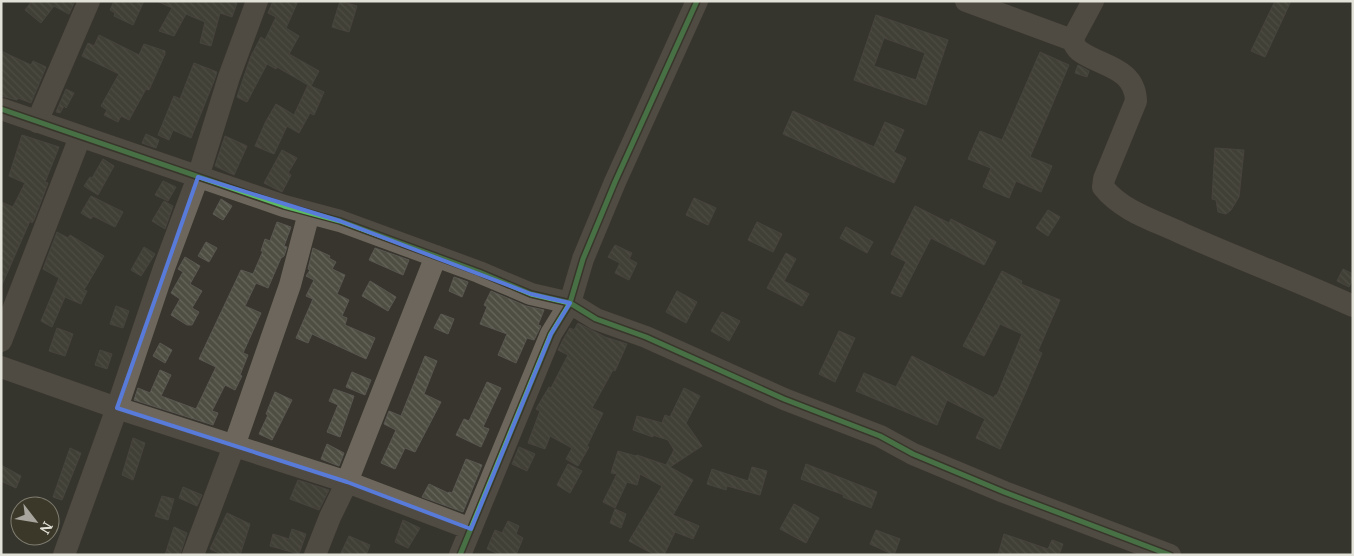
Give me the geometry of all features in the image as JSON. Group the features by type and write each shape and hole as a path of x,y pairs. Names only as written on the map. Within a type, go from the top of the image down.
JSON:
{"street":[{"path":"37,122 89,1"},
{"path":"64,555 117,408 164,268 198,177 229,77 257,1"},
{"path":"460,555 551,334 570,303 583,259 614,182 697,1"},
{"path":"966,1 1072,40 1080,52 1108,65 1132,82 1136,91 1136,101 1104,179 1103,187 1112,198 1125,208 1353,306"},
{"path":"1072,40 1093,1"},
{"path":"1,109 284,206 340,221 436,256 531,294 570,303 596,319 646,337 784,399 880,436 912,454 1004,492 1170,555"},
{"path":"1,342 80,137"},
{"path":"193,555 234,446 290,285 309,213"},
{"path":"315,555 330,517 347,482 436,256"},
{"path":"1,367 117,408 347,482 471,529"}],"highlighted area":[{"path":"198,177 340,221 531,294 570,303 551,334 471,529 347,482 117,408"}],"building":[{"path":"32,1 75,1 69,14 54,6 41,23 25,10"},
{"path":"114,1 144,1 133,25 114,16 115,13 110,10"},
{"path":"157,1 230,1 237,3 232,17 220,13 211,46 200,43 205,22 186,14 174,36 159,31 172,8"},
{"path":"273,1 298,1 286,28 299,36 289,54 319,71 311,86 324,92 314,115 310,113 299,133 287,126 274,154 255,146 266,121 276,104 294,115 308,85 277,67 276,69 267,64 247,102 237,97 251,56 261,37 265,40 276,17 268,13"},
{"path":"340,1 357,6 349,32 332,27"},
{"path":"1275,1 1291,1 1265,57 1251,51"},
{"path":"876,15 948,40 926,105 854,80","holes":["884,38 925,53 916,80 874,66"]},
{"path":"99,35 139,55 144,44 165,51 149,90 146,89 129,120 121,116 118,122 104,115 107,110 101,106 119,74 82,56 88,43 94,46"},
{"path":"1,51 31,65 33,61 46,67 31,103 18,98 17,100 1,96"},
{"path":"1040,52 1069,65 1030,157 1052,166 1041,192 1016,181 1009,198 983,187 991,168 968,159 980,131 1002,140"},
{"path":"194,63 217,72 191,138 173,130 169,140 158,135 174,96 180,99"},
{"path":"1078,65 1089,71 1087,77 1075,73"},
{"path":"66,89 74,93 66,108 64,106 60,113 56,112"},
{"path":"793,111 874,147 885,122 904,130 894,152 906,158 894,183 783,134"},
{"path":"146,134 159,140 156,148 142,143"},
{"path":"22,135 59,147 45,182 48,183 34,220 32,223 30,221 1,287 1,202 13,207 25,183 9,176"},
{"path":"225,136 247,146 234,175 215,166"},
{"path":"1215,148 1244,150 1239,197 1231,210 1226,214 1218,212 1216,200 1212,199"},
{"path":"282,150 297,158 288,173 291,175 282,192 264,183"},
{"path":"103,159 114,166 98,195 84,186 90,177 92,178"},
{"path":"163,181 176,187 168,201 155,195"},
{"path":"91,196 123,212 115,227 93,216 91,219 81,213"},
{"path":"694,198 716,208 708,225 686,215"},
{"path":"221,199 232,206 223,220 213,214"},
{"path":"164,201 173,206 165,229 152,221"},
{"path":"915,206 949,223 951,219 996,242 984,265 931,238 901,297 891,293 906,262 891,254"},
{"path":"1048,210 1060,217 1048,236 1036,228"},
{"path":"277,222 291,227 284,246 287,247 268,288 256,283 245,306 261,313 243,353 248,355 240,375 242,376 235,390 225,385 212,411 218,413 213,425 134,400 138,388 150,393 160,370 171,375 161,396 196,409 216,367 199,359 241,270 253,274 263,251 261,251 265,239 270,241"},
{"path":"757,222 782,234 773,252 748,240"},
{"path":"846,227 873,242 867,253 840,238"},
{"path":"57,232 68,238 70,235 104,256 84,290 87,291 81,304 65,297 52,327 41,321 59,278 43,269"},
{"path":"206,242 217,248 209,262 198,256"},
{"path":"615,245 632,253 629,259 637,263 629,280 615,273 620,263 608,257"},
{"path":"144,247 155,254 141,276 131,270"},
{"path":"313,248 330,256 329,258 336,262 332,269 345,275 337,294 349,300 342,316 347,318 345,325 375,338 366,359 312,334 308,343 296,338 313,299 306,296 314,280 306,276 310,270 308,269"},
{"path":"375,248 409,260 403,275 369,260"},
{"path":"786,253 796,259 784,281 809,294 802,306 767,288"},
{"path":"185,257 200,266 190,284 202,291 192,308 199,312 192,325 187,325 171,315 180,299 171,293 183,272 178,269"},
{"path":"1343,269 1353,274 1349,287 1337,281"},
{"path":"1002,271 1022,281 1021,284 1060,300 1038,351 1042,353 1000,449 976,438 985,419 947,400 937,425 856,391 864,373 896,387 912,356 994,398 997,395 1022,334 1000,324 984,356 963,346"},
{"path":"454,277 468,282 462,297 449,291"},
{"path":"370,281 396,297 388,311 362,296"},
{"path":"491,291 526,306 544,310 538,325 541,326 534,340 527,338 516,363 498,355 507,334 480,324 487,307 484,305"},
{"path":"677,291 697,302 686,323 666,312"},
{"path":"116,306 129,311 123,328 110,324"},
{"path":"722,312 740,321 729,341 711,331"},
{"path":"441,314 454,319 448,334 434,328"},
{"path":"578,323 605,337 627,344 615,371 613,370 592,408 603,413 587,446 589,447 578,466 566,459 572,448 550,436 545,449 528,443 540,411 536,409 549,387 551,388 568,355 558,350 570,328 574,330"},
{"path":"57,328 73,334 65,356 49,351"},
{"path":"839,331 855,338 835,382 819,374"},
{"path":"160,343 172,350 165,363 153,356"},
{"path":"100,350 112,354 107,369 95,365"},
{"path":"425,356 437,361 424,394 441,402 415,452 405,448 395,469 381,463 396,430 384,424 389,411 401,416"},
{"path":"352,372 371,380 365,395 346,387"},
{"path":"487,382 501,388 483,427 489,429 481,447 456,435 464,419 469,421"},
{"path":"684,388 700,396 686,423 702,446 670,467 693,480 673,515 699,526 693,539 675,532 664,555 655,555 629,541 662,486 640,474 637,485 627,482 615,508 603,502 617,474 611,473 618,451 666,465 674,450 668,440 633,430 637,416 662,423 665,415 670,417"},
{"path":"334,389 354,396 340,437 327,432 338,405 329,401"},
{"path":"275,392 292,400 272,440 259,434 268,415 266,414"},
{"path":"133,438 145,443 133,480 122,475"},
{"path":"327,444 344,453 339,466 321,459"},
{"path":"519,447 535,454 527,471 512,464"},
{"path":"70,448 81,453 62,500 60,496 53,496"},
{"path":"466,459 482,465 463,512 422,497 429,484 452,493"},
{"path":"568,464 582,471 570,493 557,485"},
{"path":"806,464 877,492 871,508 843,497 844,495 801,479"},
{"path":"1,465 21,476 16,488 1,481"},
{"path":"752,467 767,471 760,495 727,486 726,490 707,484 712,469 748,481"},
{"path":"298,480 329,490 319,510 290,499"},
{"path":"183,487 202,495 197,506 179,498"},
{"path":"162,496 174,499 168,520 155,516"},
{"path":"794,504 819,518 806,543 780,529"},
{"path":"615,509 626,514 621,528 610,523"},
{"path":"227,513 250,524 240,555 223,555 210,549"},
{"path":"403,520 420,528 408,548 395,542"},
{"path":"508,521 519,526 516,534 523,538 516,555 501,555 487,549 495,530 502,533"},
{"path":"174,527 187,533 180,555 165,555"},
{"path":"292,529 306,534 299,554 270,546 273,534 289,539"},
{"path":"876,530 900,539 894,555 870,544"},
{"path":"1004,534 1048,549 1052,540 1063,544 1059,555 998,555"},
{"path":"349,536 370,545 366,555 340,555"}],"cycle path":[{"path":"460,555 551,334 570,303 583,259 615,182 697,1"},
{"path":"1,109 284,206 340,221 479,272 531,294 570,303 596,319 646,337 784,399 880,436 913,454 1004,492 1170,555"}]}
